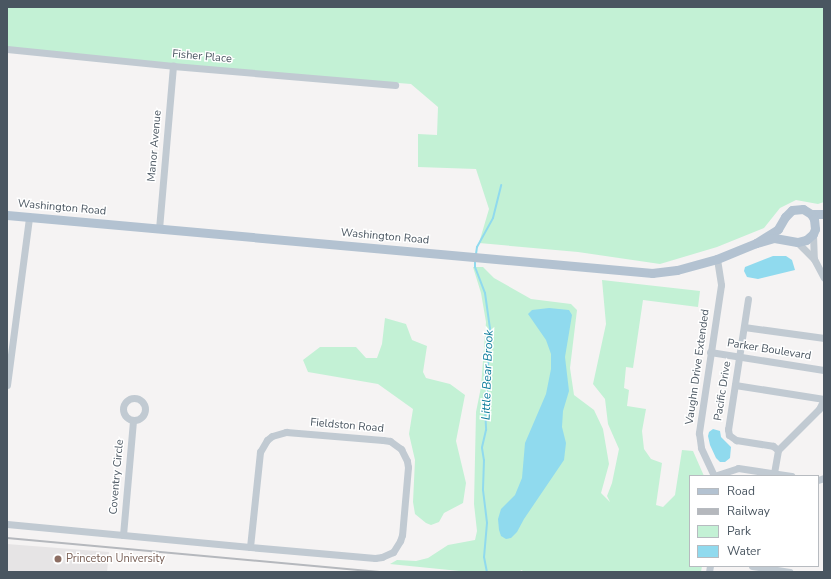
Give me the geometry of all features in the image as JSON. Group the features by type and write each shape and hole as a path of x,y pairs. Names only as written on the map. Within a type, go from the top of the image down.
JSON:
{"main road":[{"name":"Washington Road","path":"756,243 778,229 788,213 792,210 803,209 811,214 824,214"},
{"path":"811,214 814,220 814,232"},
{"name":"Washington Road","path":"7,215 652,273 677,270 717,259 756,243 774,238 795,241"},
{"path":"783,222 784,233 795,241 806,240 824,222"}],"street":[{"name":"Fisher Place","path":"7,49 173,66 395,84"},
{"name":"Manor Avenue","path":"159,229 173,66"},
{"path":"7,384 29,217"},
{"path":"814,232 814,259"},
{"path":"795,241 814,259 824,278"},
{"name":"Vaughn Drive Extended","path":"714,475 702,448 699,433 721,285 717,259"},
{"name":"Pacific Drive","path":"748,299 728,429 732,438 773,446 778,450"},
{"path":"744,327 824,338"},
{"name":"Parker Boulevard","path":"710,352 824,370"},
{"path":"735,385 824,399 820,409 778,450 774,474"},
{"name":"Coventry Circle","path":"123,535 133,420"},
{"name":"Fieldston Road","path":"7,524 250,547 375,558 388,555 397,547 402,535 408,467 405,454 396,444 383,440 286,432 272,436 262,446 259,458 250,547"},
{"path":"717,475 738,468 782,475"},
{"path":"758,567 790,572"}],"shaded area":[{"name":"Princeton University","path":"7,544 109,552 107,572 7,572"}],"green space":[{"path":"7,7 824,7 824,202 818,204 796,200 780,208 764,228 717,247 660,264 578,252 479,243 489,209 476,169 418,167 418,134 437,135 438,107 411,84 7,52"},
{"path":"473,267 483,267 494,278 531,299 571,304 577,310 570,368 574,395 594,410 603,429 609,464 601,493 610,502 607,496 612,483 619,449 608,424 605,399 593,384 606,324 602,280 700,291 698,307 643,300 633,368 626,367 624,388 629,390 627,406 646,409 642,431 644,449 651,459 662,463 656,505 663,507 675,495 682,450 693,451 704,475 689,475 689,567 702,567 701,572 523,572 522,570 518,572 469,572 390,564 397,560 416,561 428,558 448,545 475,540 477,531 474,504 476,412 481,387 486,322 481,293"},
{"path":"385,318 406,324 412,340 427,346 423,372 426,378 450,384 465,395 456,441 466,483 463,503 444,513 439,522 431,525 415,514 413,502 415,460 409,434 413,409 378,384 308,372 303,360 320,347 356,347 366,358 377,358 382,344"}],"water":[{"path":"773,256 786,256 792,260 795,270 758,279 747,277 744,271 745,267"},
{"path":"549,308 569,310 572,315 565,357 569,391 563,411 562,427 566,443 564,460 524,519 517,532 511,538 506,539 501,536 498,519 501,509 515,495 522,478 525,443 546,394 551,369 551,354 546,340 528,314 532,310"},
{"path":"713,429 720,431 721,437 731,447 730,458 725,462 720,462 716,458 710,445 708,436 709,432"}],"waterway":[{"name":"Little Bear Brook","path":"476,254 477,247 493,218 501,185"},
{"name":"Little Bear Brook","path":"475,260 475,267 485,293 490,328 488,364 485,373 487,389 485,408 486,430 482,448 484,460 483,490 487,523 484,557 487,572"}],"railway":[{"path":"7,538 382,572"}],"place":[{"name":"Princeton University","path":"58,559"}]}
